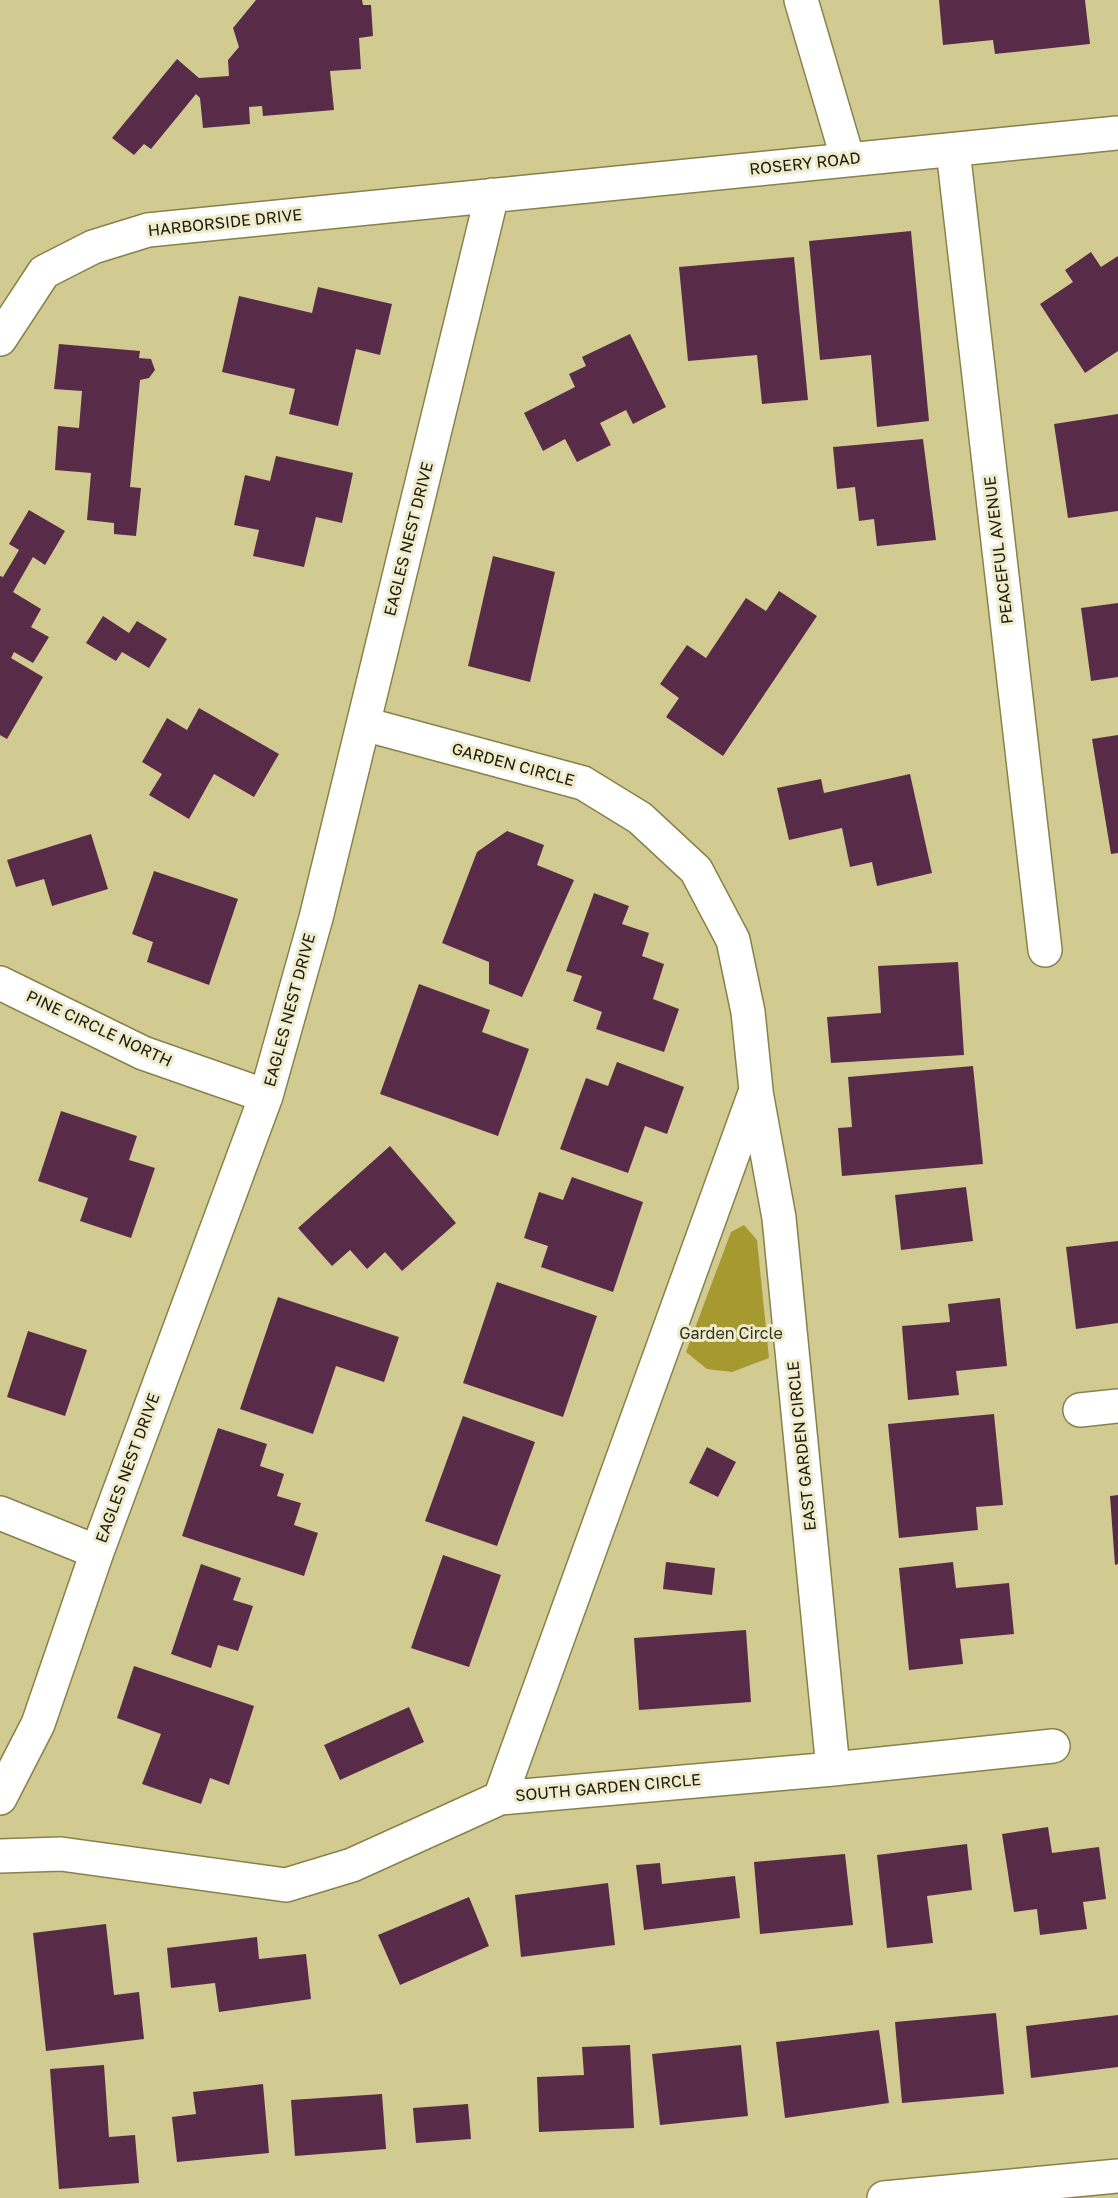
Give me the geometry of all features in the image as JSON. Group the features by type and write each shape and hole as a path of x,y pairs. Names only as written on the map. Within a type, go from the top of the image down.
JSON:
{"street":[{"path":"801,0 848,160"},
{"name":"ROSERY ROAD","path":"492,195 1118,134"},
{"name":"PEACEFUL AVENUE","path":"953,150 1045,950"},
{"name":"HARBORSIDE DRIVE","path":"0,339 44,272 93,247 137,233 148,230 492,195"},
{"name":"EAGLES NEST DRIVE","path":"0,1798 38,1724 97,1552 266,1096 316,918 492,195"},
{"name":"GARDEN CIRCLE","path":"364,724 583,783 640,818 696,870 733,940 748,1012 756,1090 500,1797"},
{"name":"PINE CIRCLE NORTH","path":"0,983 143,1053 266,1096"},
{"name":"EAST GARDEN CIRCLE","path":"756,1090 779,1218 833,1769"},
{"path":"1080,1410 1118,1406"},
{"path":"0,1513 97,1552"},
{"name":"SOUTH GARDEN CIRCLE","path":"0,1856 61,1854 285,1885 352,1865 500,1797 833,1769 1053,1746"},
{"path":"884,2198 1118,2176"}],"green space":[{"name":"Garden Circle","path":"744,1225 757,1240 769,1358 732,1372 707,1369 686,1352 731,1232"}],"building":[{"path":"256,0 362,0 363,5 371,5 373,36 359,38 361,69 330,71 334,110 263,116 262,106 249,107 250,124 203,128 200,98 196,94 151,149 144,144 134,155 112,138 177,59 199,78 229,76 228,60 239,47 233,28"},
{"path":"939,0 1085,0 1090,44 995,54 993,40 943,45"},
{"path":"911,231 929,421 877,427 871,355 820,360 809,241"},
{"path":"1091,252 1101,267 1118,256 1118,351 1085,373 1040,304 1073,282 1065,270"},
{"path":"794,257 808,400 762,404 757,355 688,361 679,267"},
{"path":"318,287 392,304 380,355 356,349 338,426 289,414 295,389 222,372 239,296 312,313"},
{"path":"630,334 666,407 633,424 626,410 600,423 611,445 577,462 565,439 543,451 524,413 575,387 569,374 586,366 582,357"},
{"path":"59,344 140,351 139,358 151,359 155,370 149,378 140,380 130,487 141,488 136,536 114,534 114,523 87,520 91,473 55,470 58,426 79,428 82,391 54,389"},
{"path":"1118,414 1118,511 1068,518 1054,424"},
{"path":"923,439 936,540 877,546 874,519 859,521 855,487 837,489 833,447"},
{"path":"276,456 353,473 342,523 316,517 304,567 253,556 259,530 234,525 245,475 270,481"},
{"path":"29,510 65,531 45,565 33,557 13,592 41,609 31,627 49,637 33,663 14,652 11,658 43,677 7,739 0,735 0,576 3,577 19,550 9,544"},
{"path":"493,556 555,572 530,682 468,666"},
{"path":"779,591 817,616 723,756 666,717 679,698 660,684 687,645 706,658 746,598 766,611"},
{"path":"1118,603 1118,677 1091,681 1081,608"},
{"path":"103,616 129,633 137,621 167,639 149,668 122,652 116,661 86,643"},
{"path":"199,708 279,754 254,797 214,774 189,819 149,795 162,774 142,762 167,718 187,730"},
{"path":"1118,735 1118,853 1111,854 1092,739"},
{"path":"910,774 932,873 877,886 872,862 850,867 842,828 789,840 777,788 821,779 824,793"},
{"path":"507,831 544,845 537,865 574,880 522,997 489,984 489,962 442,943 477,852"},
{"path":"91,834 108,889 52,906 44,879 16,887 7,860"},
{"path":"154,871 238,899 209,985 147,962 153,942 132,934"},
{"path":"594,893 629,906 622,924 649,933 642,956 664,964 653,999 679,1009 664,1052 596,1029 602,1012 573,1001 582,976 566,971"},
{"path":"958,962 964,1055 831,1063 827,1017 881,1013 878,966"},
{"path":"419,984 490,1010 482,1032 529,1049 498,1136 380,1094"},
{"path":"617,1062 684,1087 667,1134 645,1126 628,1173 560,1149 586,1078 608,1086"},
{"path":"973,1066 983,1164 842,1176 838,1128 852,1127 848,1077"},
{"path":"61,1111 137,1136 129,1160 155,1168 131,1238 80,1221 88,1198 38,1181"},
{"path":"390,1146 456,1223 402,1271 385,1252 367,1269 350,1250 332,1266 298,1228"},
{"path":"572,1177 643,1202 613,1292 541,1267 548,1246 524,1238 539,1192 563,1200"},
{"path":"966,1187 973,1241 901,1250 895,1195"},
{"path":"1118,1241 1118,1323 1076,1329 1066,1247"},
{"path":"497,1282 597,1316 563,1417 463,1383"},
{"path":"278,1297 399,1337 384,1382 336,1366 313,1434 240,1409"},
{"path":"1000,1298 1007,1366 956,1371 959,1395 908,1400 902,1326 950,1322 948,1304"},
{"path":"28,1331 87,1350 65,1416 7,1397"},
{"path":"994,1414 1003,1505 976,1507 978,1530 899,1538 888,1424"},
{"path":"463,1416 535,1442 497,1546 425,1521"},
{"path":"218,1428 267,1444 260,1466 284,1474 277,1496 301,1503 294,1525 318,1533 304,1576 182,1536"},
{"path":"707,1447 736,1462 718,1497 689,1483"},
{"path":"1118,1495 1118,1564 1115,1565 1110,1496"},
{"path":"443,1555 501,1575 469,1667 411,1648"},
{"path":"666,1562 715,1568 712,1595 663,1589"},
{"path":"953,1562 956,1588 1009,1583 1014,1634 960,1639 963,1664 909,1670 899,1568"},
{"path":"201,1564 241,1578 233,1600 253,1606 238,1651 218,1645 211,1668 171,1654"},
{"path":"746,1630 751,1702 639,1710 634,1638"},
{"path":"134,1666 254,1706 229,1785 210,1778 201,1804 142,1784 161,1734 117,1718"},
{"path":"409,1707 424,1742 340,1780 324,1745"},
{"path":"1048,1827 1052,1853 1099,1847 1106,1899 1083,1902 1087,1929 1040,1935 1037,1909 1014,1912 1002,1834"},
{"path":"967,1844 972,1890 927,1896 933,1943 887,1948 877,1855"},
{"path":"845,1854 853,1925 760,1934 754,1862"},
{"path":"660,1863 662,1884 735,1876 740,1918 644,1930 636,1865"},
{"path":"608,1883 615,1945 521,1957 515,1895"},
{"path":"469,1897 489,1946 400,1985 378,1935"},
{"path":"106,1924 114,1995 139,1992 144,2039 46,2051 33,1933"},
{"path":"257,1937 259,1959 306,1954 311,1999 219,2012 215,1983 171,1988 167,1948"},
{"path":"996,2013 1004,2094 902,2103 895,2022"},
{"path":"1118,2015 1118,2067 1031,2078 1026,2026"},
{"path":"879,2030 889,2103 785,2118 776,2042"},
{"path":"630,2045 634,2128 539,2132 537,2077 584,2075 582,2047"},
{"path":"741,2045 748,2116 660,2125 652,2054"},
{"path":"104,2065 109,2137 135,2135 139,2183 59,2189 50,2069"},
{"path":"263,2084 269,2153 177,2162 172,2117 196,2114 193,2092"},
{"path":"382,2094 386,2149 295,2156 291,2100"},
{"path":"468,2104 471,2139 416,2143 413,2108"}]}
